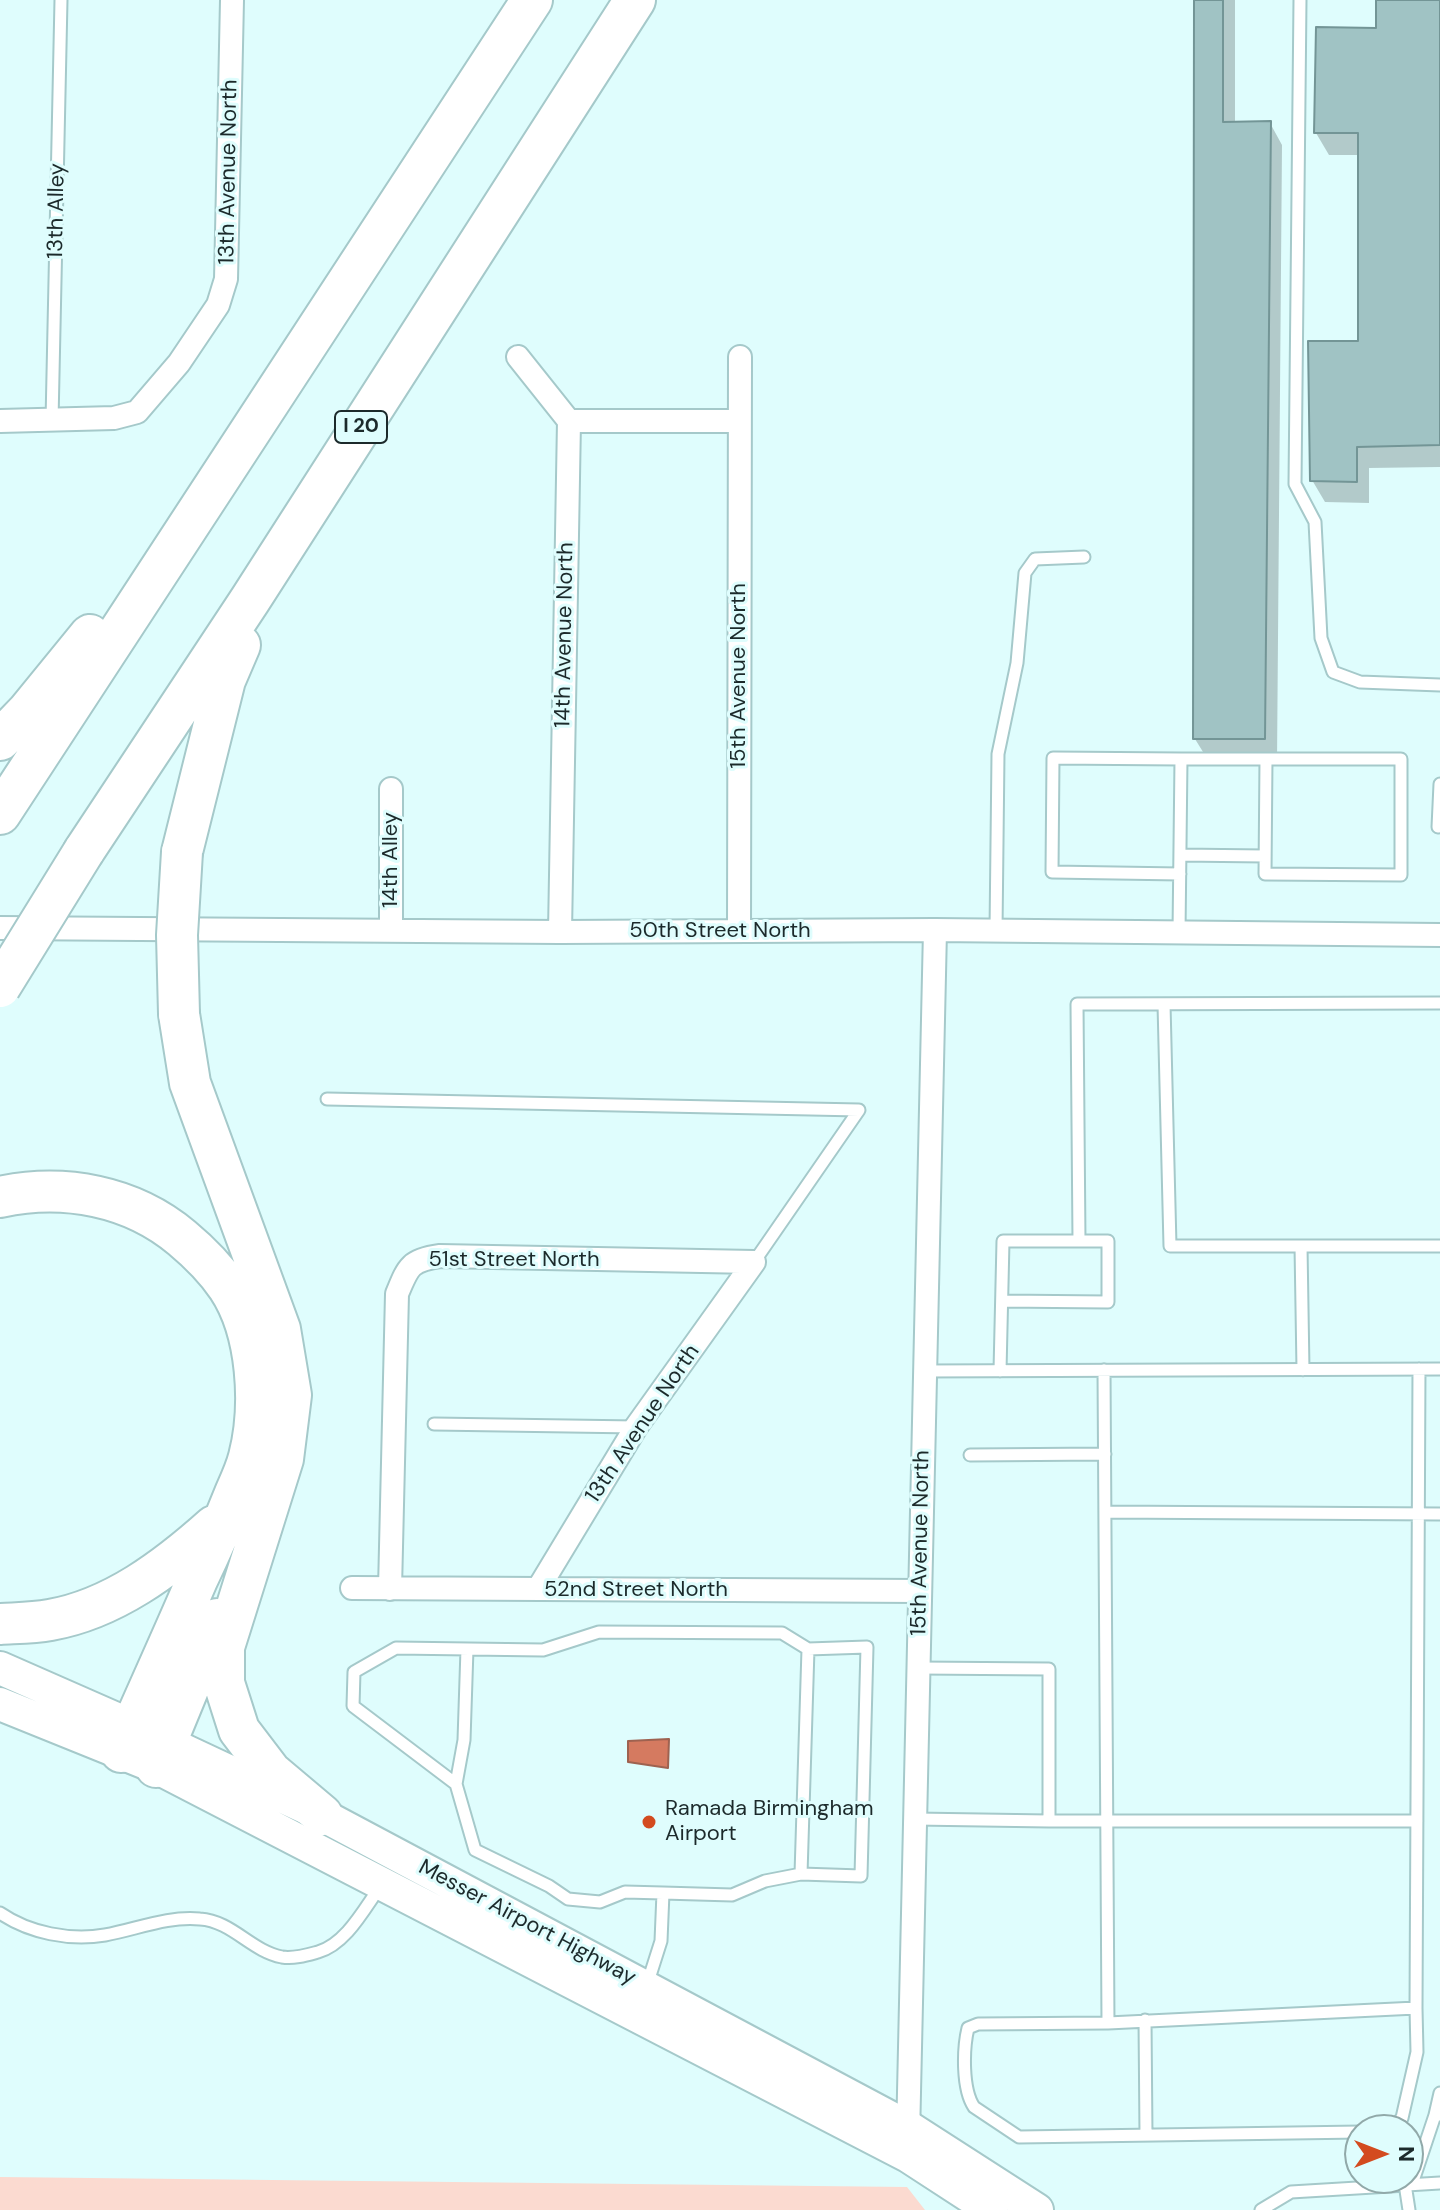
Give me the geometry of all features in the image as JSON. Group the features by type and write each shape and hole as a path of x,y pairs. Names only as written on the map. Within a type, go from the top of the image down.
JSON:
{"highway":[{"path":"0,814 532,0"},
{"name":"I 20","path":"0,987 84,851 278,556 635,0"},
{"path":"0,740 28,711 230,465"},
{"path":"278,556 225,680 182,852 177,935 179,1014 190,1083 280,1329 291,1395 283,1459 224,1647 224,1683 239,1730 271,1772 322,1815"},
{"path":"0,1197 53,1190 91,1194 132,1206 167,1225 204,1257 230,1289 248,1332 256,1371 256,1422 249,1459 144,1747"},
{"path":"144,1747 283,1459"},
{"path":"0,1624 50,1620 101,1606 174,1562 226,1516"}],"main road":[{"name":"Messer Airport Highway","path":"0,1668 144,1747 390,1870 1037,2210"},
{"name":"Messer Airport Highway","path":"0,1704 144,1747 322,1815 390,1870"},
{"name":"Messer Airport Highway","path":"908,2141 991,2210"}],"street":[{"name":"13th Avenue North","path":"52,421 114,418 137,412 187,352 218,305 226,279 232,0"},
{"path":"518,357 569,421 739,421"},
{"name":"15th Avenue North","path":"739,930 740,357"},
{"path":"0,421 52,421"},
{"name":"14th Avenue North","path":"560,932 569,421"},
{"name":"14th Alley","path":"391,789 391,931"},
{"name":"50th Street North","path":"0,928 560,932 935,930 1440,935"},
{"name":"15th Avenue North","path":"908,2141 935,930"},
{"name":"51st Street North","path":"390,1589 397,1294 405,1273 420,1259 440,1256 754,1262"},
{"name":"13th Avenue North","path":"538,1589 636,1427 754,1262"},
{"name":"52nd Street North","path":"352,1588 920,1591"}],"lane":[{"name":"13th Alley","path":"52,421 61,0"},
{"path":"1300,0 1295,484 1315,522 1321,638 1333,672 1360,682 1440,685"},
{"path":"996,931 998,754 1017,663 1025,573 1035,559 1084,557"},
{"path":"1180,874 1052,872 1053,758 1401,759 1401,875 1265,874 1266,759"},
{"path":"1179,933 1181,759"},
{"path":"1438,827 1440,784"},
{"path":"1180,855 1265,856"},
{"path":"1079,1241 1077,1004 1440,1003"},
{"path":"1164,1004 1170,1246 1440,1246"},
{"path":"327,1099 859,1110 754,1262"},
{"path":"1000,1371 1003,1241 1108,1241 1108,1302 1002,1301"},
{"path":"1301,1246 1303,1370"},
{"path":"1403,2114 1417,2052 1419,1369"},
{"path":"925,1371 1440,1369"},
{"path":"1104,1370 1108,2023"},
{"path":"434,1424 636,1427"},
{"path":"970,1455 1105,1454"},
{"path":"1105,1512 1440,1514"},
{"path":"456,1784 353,1706 354,1672 396,1648 543,1650 599,1632 782,1633 808,1649 867,1647 861,1876 801,1874 765,1881 732,1895 625,1892 600,1902 568,1899 549,1886 475,1850 456,1784 464,1740 467,1649"},
{"path":"801,1874 808,1649"},
{"path":"918,1668 1049,1669 1049,1821"},
{"path":"915,1819 1417,1821"},
{"path":"0,1913 20,1926 56,1935 81,1937 103,1936 176,1918 203,1919 234,1930 270,1953 292,1958 322,1951 341,1938 390,1870"},
{"path":"641,2001 661,1941 663,1893"},
{"path":"1344,2132 1019,2137 974,2107 969,2100 966,2090 968,2028 978,2024 1108,2023 1416,2008"},
{"path":"1145,2020 1146,2135"},
{"path":"1424,2147 1437,2115 1440,2093"},
{"path":"1261,2210 1291,2192 1344,2188"}],"shaded area":[{"path":"669,1739 668,1768 628,1762 628,1741"},
{"path":"0,2177 907,2187 925,2210 0,2210"}],"building":[{"path":"1194,0 1223,0 1223,122 1271,121 1265,739 1193,739"},
{"path":"1376,0 1440,0 1440,445 1357,447 1357,482 1310,481 1308,341 1358,341 1358,133 1314,133 1316,27 1376,28"}],"place":[{"name":"Ramada Birmingham Airport","path":"649,1822"}]}
